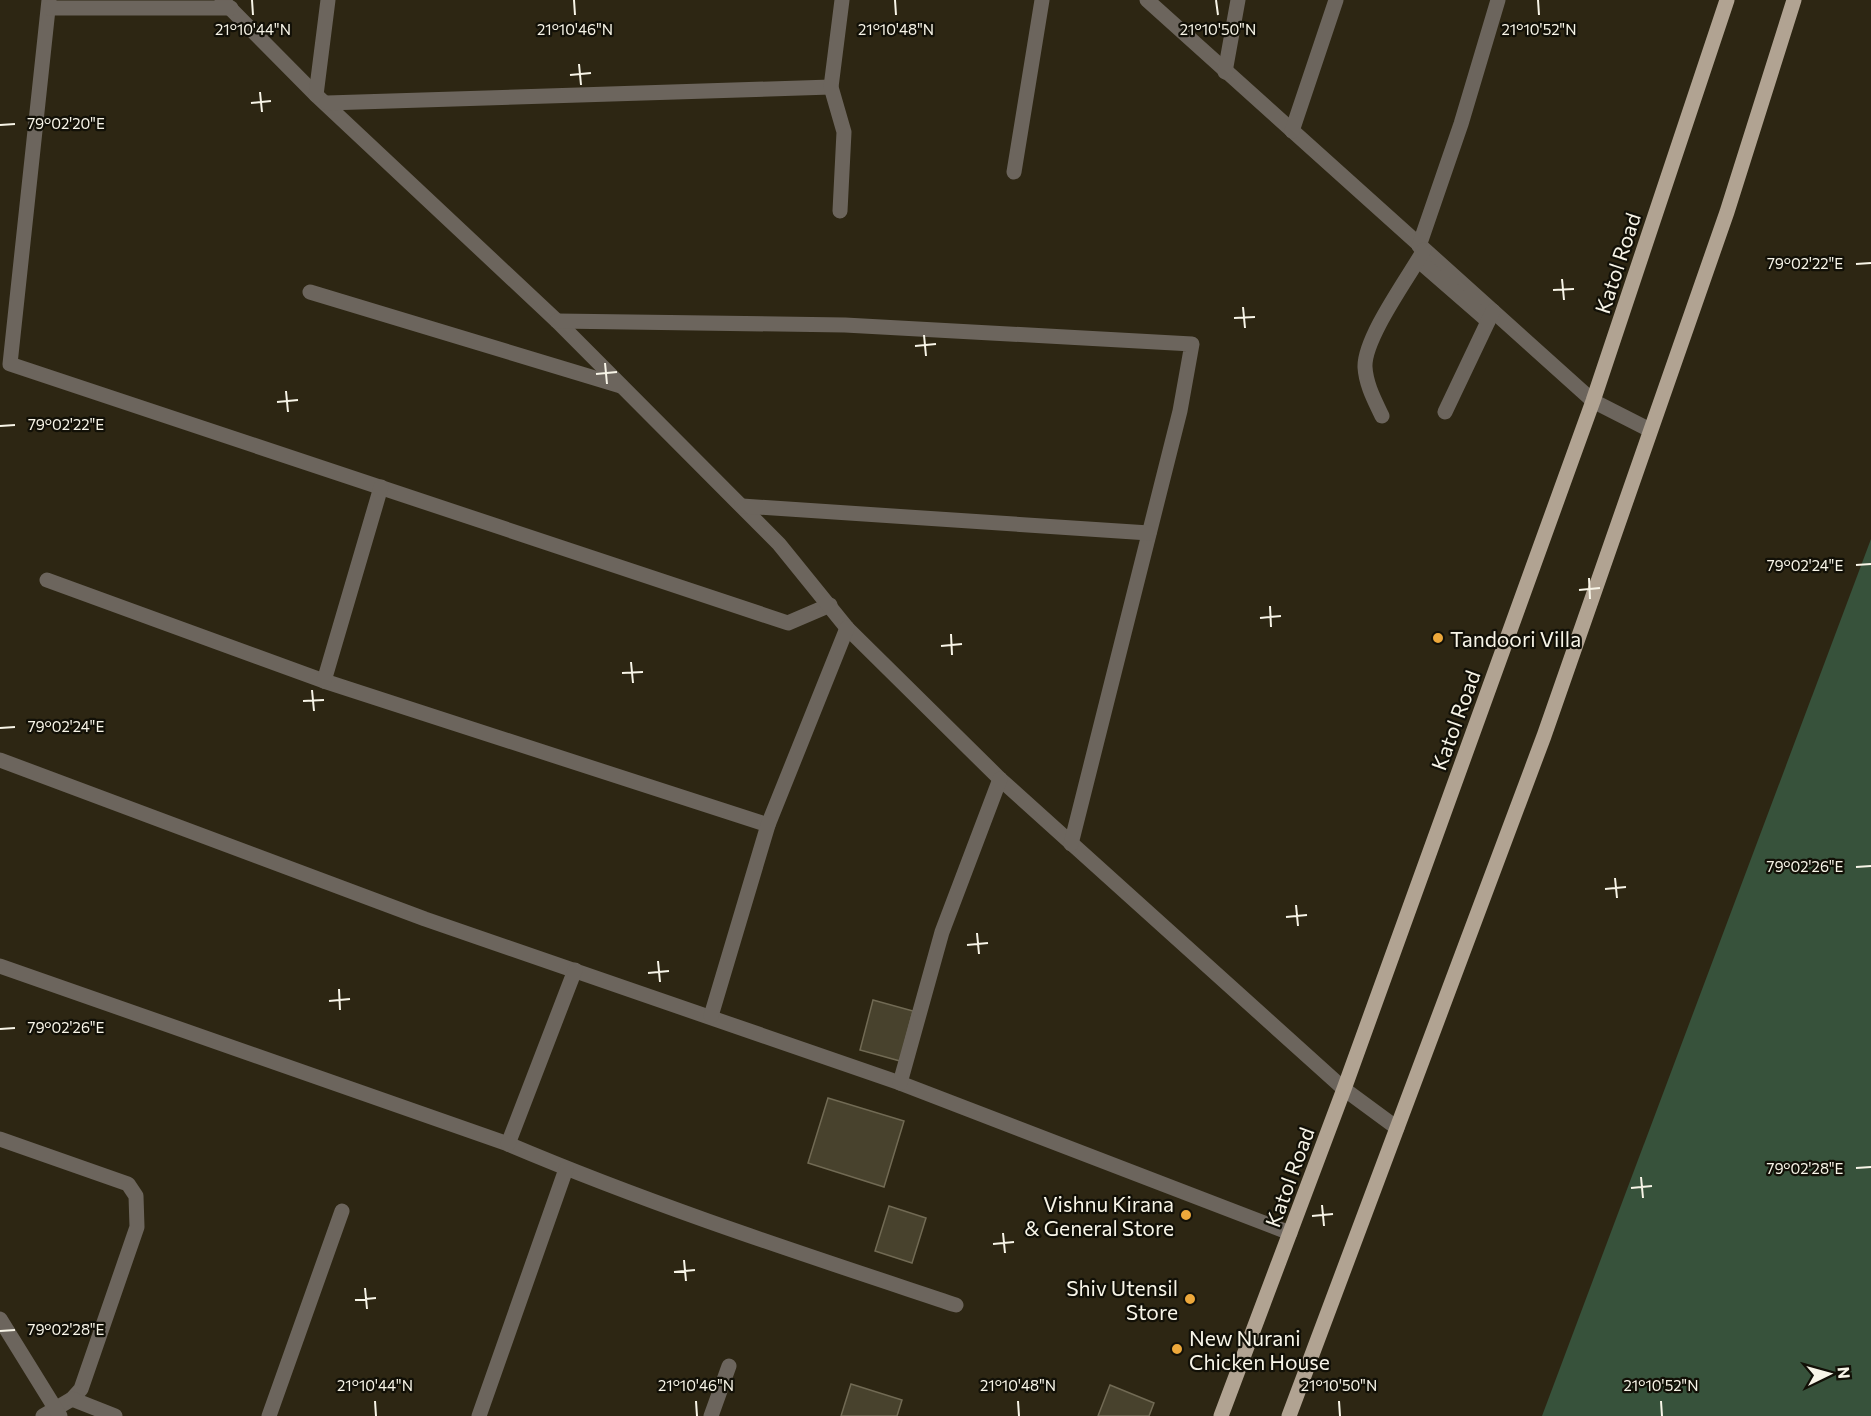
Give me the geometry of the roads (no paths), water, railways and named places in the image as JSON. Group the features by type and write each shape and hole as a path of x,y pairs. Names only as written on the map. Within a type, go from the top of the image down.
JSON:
{"main road":[{"name":"Katol Road","path":"1221,1416 1344,1089 1593,401 1727,0"},
{"path":"1288,1416 1544,736 1726,212 1794,0"}],"street":[{"path":"322,99 328,0"},
{"path":"840,212 844,132 831,87 842,0"},
{"path":"1014,172 1041,0"},
{"path":"1148,0 1490,316 1593,401 1650,430"},
{"path":"1225,72 1239,0"},
{"path":"1292,131 1336,0"},
{"path":"1382,416 1370,390 1365,366 1370,342 1421,252 1498,0"},
{"path":"830,605 788,622 10,364 49,4 226,4 322,99 557,321 742,506 779,544 830,605 847,628 1000,779 1344,1089 1397,1128"},
{"path":"322,99 831,87"},
{"path":"310,292 623,387"},
{"path":"1446,412 1490,316"},
{"path":"557,321 845,325 1192,344 1180,411 1071,844"},
{"path":"324,681 381,487"},
{"path":"742,506 1149,533"},
{"path":"47,580 324,681 768,825"},
{"path":"711,1016 768,825 847,628"},
{"path":"0,760 424,919 900,1083 1290,1233"},
{"path":"900,1083 942,932 1000,779"},
{"path":"0,966 508,1144 566,1169 769,1242 956,1305"},
{"path":"508,1144 575,970"},
{"path":"0,1139 128,1184 136,1196 137,1227 81,1389 53,1414 0,1319"},
{"path":"479,1416 566,1169"},
{"path":"269,1416 342,1211"},
{"path":"711,1416 729,1366"},
{"path":"72,1399 115,1416"}],"place":[{"name":"Tandoori Villa","path":"1438,638"},
{"name":"Vishnu Kirana & General Store","path":"1186,1215"},
{"name":"Shiv Utensil Store","path":"1190,1299"},
{"name":"New Nurani Chicken House","path":"1177,1349"}]}
